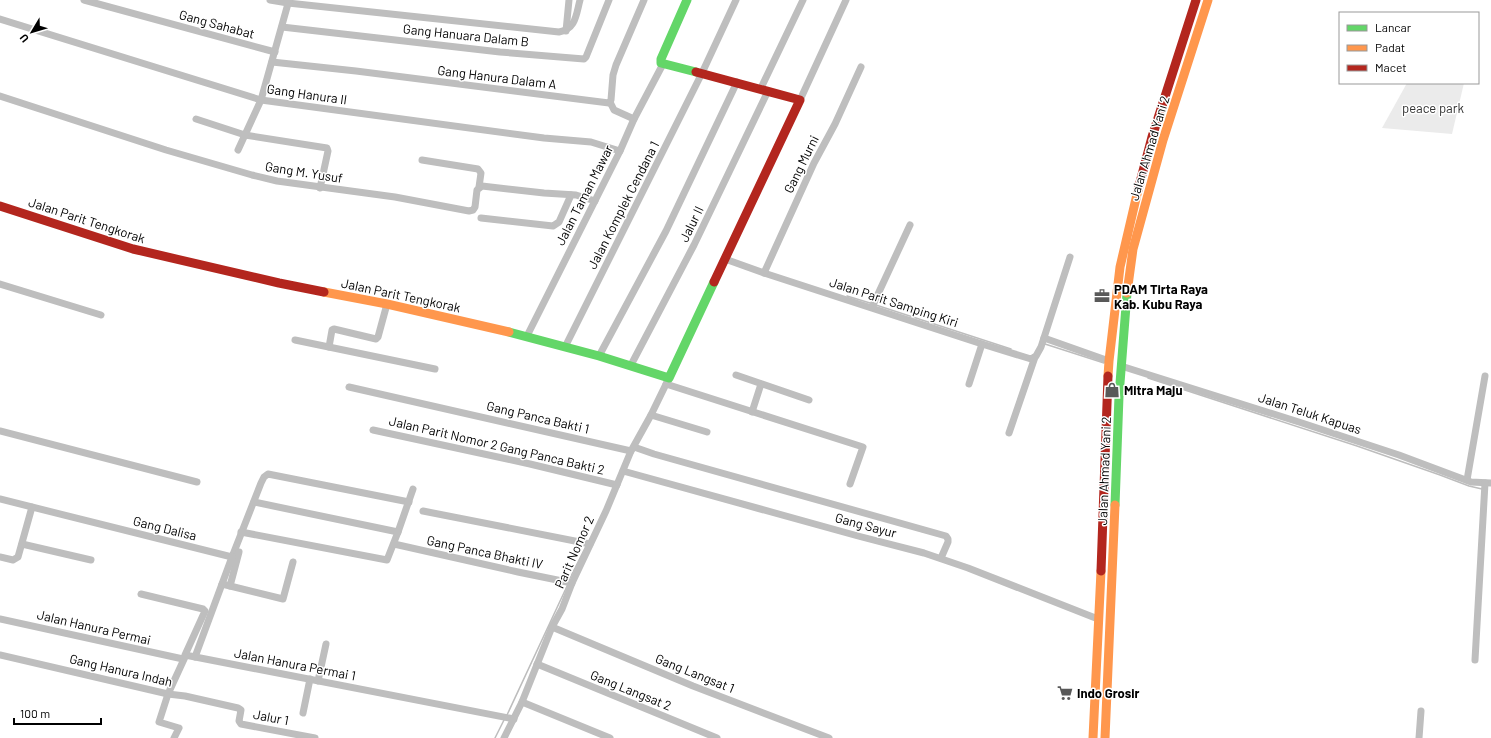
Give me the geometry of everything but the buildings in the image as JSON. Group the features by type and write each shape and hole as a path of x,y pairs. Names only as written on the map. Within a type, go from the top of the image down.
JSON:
{"main road":[{"path":"668,381 800,100 661,63 660,59 687,0"},
{"name":"Jalan Ahmad Yani 2","path":"1093,738 1103,537 1109,364 1119,275 1125,242 1152,137 1196,0"},
{"name":"Jalan Ahmad Yani 2","path":"1105,738 1121,369 1128,282 1134,249 1163,140 1208,0"},
{"name":"Jalan Parit Tengkorak","path":"0,206 133,249 280,283 387,304 527,336 631,365 668,381"},
{"path":"1103,537 1114,538"}],"street":[{"name":"Gang Sahabat","path":"84,0 275,52"},
{"path":"270,0 324,4 559,32 566,31 572,27 580,0"},
{"path":"566,31 569,0"},
{"name":"Gang Hanuara Dalam B","path":"282,27 500,52 584,59 609,0"},
{"path":"634,119 614,110 610,102 613,75 616,65 644,0"},
{"name":"Jalan Komplek Cendana 1","path":"564,347 702,73 736,0"},
{"name":"Jalur II","path":"631,365 694,245 804,0"},
{"path":"800,100 846,0"},
{"path":"238,150 261,100 288,2"},
{"name":"Gang Hanura II","path":"0,19 261,100 544,138 580,140 605,145 620,150"},
{"name":"Gang Hanura Dalam A","path":"272,62 610,102"},
{"name":"Jalan Taman Mawar","path":"527,336 595,201 634,119 663,64"},
{"name":"Gang Murni","path":"764,273 814,163 835,124 861,67"},
{"path":"599,356 666,231 737,82"},
{"name":"Gang M. Yusuf","path":"0,96 232,170 277,181 395,197 469,210 473,210 475,207 477,190 479,187"},
{"path":"196,119 245,135 327,148 328,151 320,188"},
{"path":"422,160 478,169 481,173 479,187 482,186 544,194 580,196 595,201"},
{"path":"481,218 553,226 559,222 571,195"},
{"path":"873,304 910,225"},
{"path":"1009,433 1035,357 1042,342 1070,257"},
{"name":"Jalan Parit Samping Kiri","path":"725,259 764,273 873,304 982,344 1028,358 1035,357"},
{"path":"0,284 101,316"},
{"path":"329,347 332,330 334,329 376,339 378,337 387,304"},
{"path":"295,340 434,369"},
{"path":"1042,342 1109,364"},
{"path":"969,384 982,344"},
{"name":"Jalan Teluk Kapuas","path":"1121,369 1317,428 1487,486"},
{"path":"736,376 809,400"},
{"path":"1467,480 1485,376"},
{"path":"668,381 752,412 863,447 850,484"},
{"name":"Parit Nomor 2","path":"504,738 508,718 522,702 552,627 562,609 572,583 632,449 668,381"},
{"path":"752,412 761,384"},
{"name":"Gang Panca Bakti 1","path":"349,387 654,454 946,536 948,538 948,542 941,558"},
{"path":"651,415 707,432"},
{"name":"Jalan Parit Nomor 2 Gang Panca Bakti 2","path":"373,430 530,464 617,485"},
{"path":"0,431 197,482"},
{"name":"Gang Sayur","path":"623,471 941,558 1098,619"},
{"path":"195,657 264,476 268,474 409,502"},
{"path":"1475,660 1487,486"},
{"path":"242,532 387,560 413,489"},
{"name":"Gang Dalisa","path":"0,499 232,557"},
{"path":"254,502 398,532"},
{"path":"0,557 16,560 32,507"},
{"path":"423,511 590,544"},
{"path":"22,544 91,560"},
{"name":"Gang Panca Bhakti IV","path":"394,544 572,583"},
{"path":"230,586 239,552"},
{"path":"222,584 283,599 293,562"},
{"path":"140,594 203,609 205,611 168,694 159,722 179,728 174,738"},
{"name":"Jalan Hanura Permai","path":"0,619 184,657"},
{"name":"Gang Langsat 1","path":"552,627 693,686 830,738"},
{"path":"318,681 326,644"},
{"name":"Gang Hanura Indah","path":"0,655 168,694 191,697 238,708"},
{"name":"Jalan Hanura Permai 1","path":"184,657 195,657 508,718"},
{"name":"Gang Langsat 2","path":"537,664 717,738"},
{"path":"303,713 310,679"},
{"path":"522,702 610,738"},
{"name":"Jalur 1","path":"238,708 241,710 239,721 241,724 315,738"},
{"path":"1419,738 1421,711"}],"green space":[{"name":"peace park","path":"1406,84 1464,84 1452,134 1382,128"}],"waterway":[{"path":"847,296 870,303"},
{"path":"876,305 1011,349"},
{"path":"1045,344 1104,363"},
{"path":"1148,378 1357,446 1469,486 1482,489"},
{"path":"569,580 586,546"},
{"path":"507,715 568,584"},
{"path":"495,738 504,720"}],"traffic: fast":[{"path":"687,0 661,59 661,63 696,72"},
{"path":"509,332 599,356 669,378 714,282"},
{"path":"1115,505 1119,396 1127,293"}],"traffic: slow":[{"path":"1127,293 1133,249 1163,140 1208,0"},
{"path":"1108,376 1120,267 1138,190"},
{"path":"324,292 387,304 509,332"},
{"path":"1105,738 1115,505"},
{"path":"1093,738 1101,571"}],"traffic: jam":[{"path":"1138,190 1152,137 1196,0"},
{"path":"696,72 800,100 714,282"},
{"path":"0,206 133,249 324,292"},
{"path":"1101,571 1108,376"}],"place":[{"name":"PDAM Tirta Raya Kab. Kubu Raya","path":"1102,296"},
{"name":"Mitra Maju","path":"1112,390"},
{"name":"Indo Grosir","path":"1065,693"}]}
